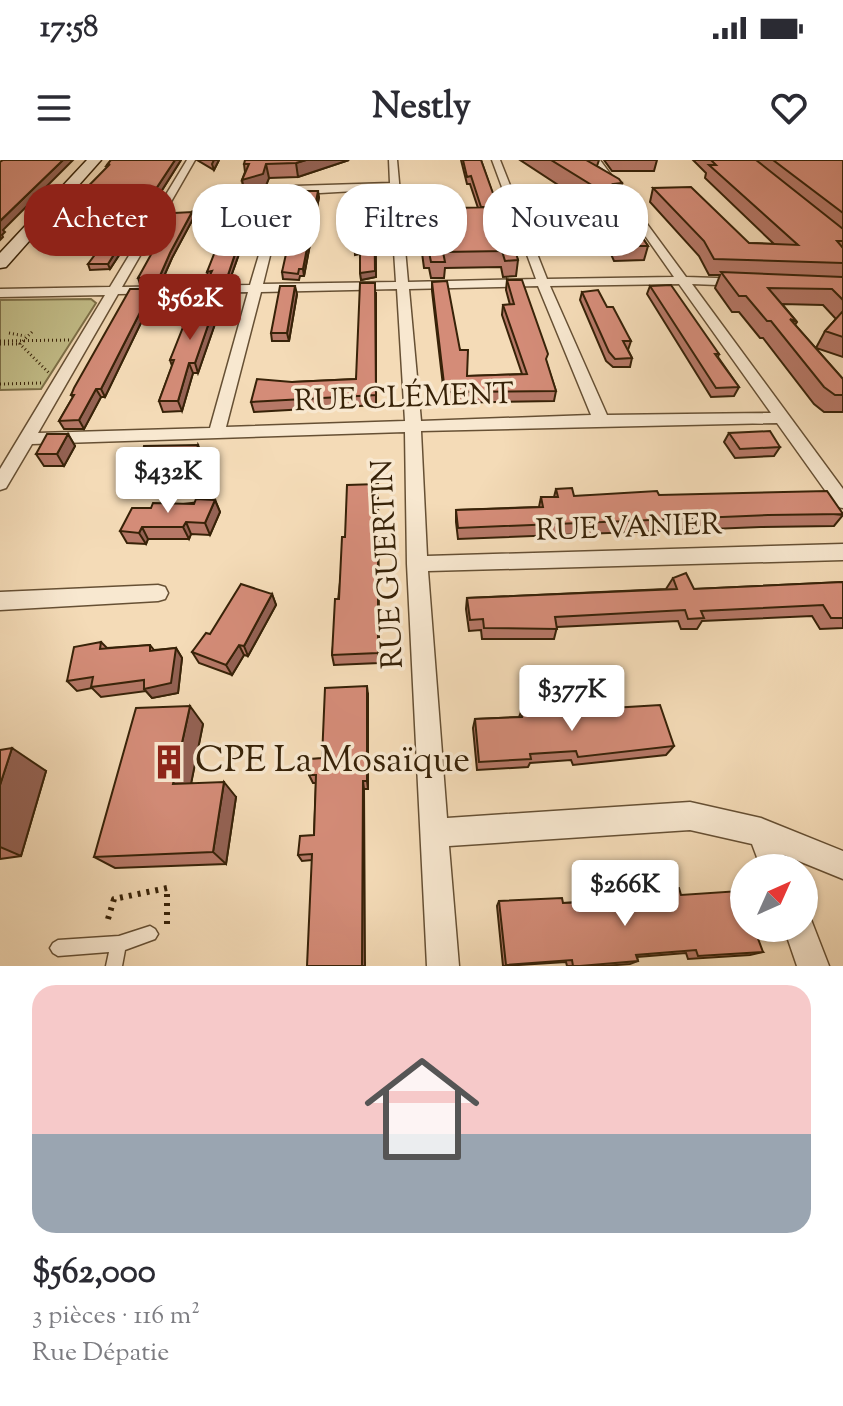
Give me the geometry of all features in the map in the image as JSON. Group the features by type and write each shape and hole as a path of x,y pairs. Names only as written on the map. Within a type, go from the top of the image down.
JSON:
{"street":[{"path":"0,263 94,160"},
{"path":"0,484 191,160"},
{"name":"RUE GUERTIN","path":"393,160 394,184"},
{"path":"496,160 543,283 601,420"},
{"path":"596,160 843,502"},
{"path":"217,432 281,193 336,190"},
{"name":"RUE GUERTIN","path":"400,256 413,427 417,564 443,966"},
{"path":"0,293 682,280 764,283"},
{"name":"RUE CLÉMENT","path":"27,439 601,420 783,418"},
{"path":"824,475 843,475"},
{"name":"RUE VANIER","path":"417,564 843,552"},
{"path":"0,601 158,593"},
{"path":"434,833 690,816 761,832 843,865"},
{"path":"761,832 770,854"},
{"path":"804,942 813,966"}],"lane":[{"path":"58,948 119,944 150,934"},
{"path":"114,966 119,944"}],"path":[{"path":"0,342 17,342 32,332"},
{"path":"9,335 52,375"},
{"path":"0,342 76,340"},
{"path":"0,384 47,383"},
{"path":"108,919 114,899 167,888 167,938"}],"shaded area":[{"path":"91,299 96,303 41,389 0,390 0,300"}],"building":[{"path":"63,160 38,184 24,184 24,198 0,221 0,162"},
{"path":"111,160 175,160 159,184 90,184 110,164 107,165"},
{"path":"245,160 306,160 266,164 263,174 242,180 249,164 244,164"},
{"path":"463,160 481,160 490,184 483,184 483,207 471,176 467,177"},
{"path":"551,160 586,160 622,183 590,184"},
{"path":"711,160 756,160 843,229 843,241 837,241 843,248 843,263 714,259 704,241 653,188 691,187 749,243 798,245 709,165 716,165"},
{"path":"773,160 843,160 843,213"},
{"path":"483,207 483,251 467,252 467,208"},
{"path":"192,212 176,242 176,213"},
{"path":"94,256 113,256 108,264 88,264"},
{"path":"150,256 169,256 159,278 138,278"},
{"path":"213,256 234,256 228,275 210,275 212,271 207,272"},
{"path":"286,256 306,256 303,269 299,269 298,274 282,272"},
{"path":"360,256 375,256 375,271 360,273"},
{"path":"430,256 444,256 445,262 431,262"},
{"path":"504,256 517,256 518,260 505,261"},
{"path":"721,272 843,277 843,300 832,289 768,288 797,322 790,319 843,379 843,395 835,395 824,387 771,321 767,321 746,296 739,296"},
{"path":"507,280 522,280 548,354 546,359 556,391 445,392 432,282 447,281 460,350 468,350 467,376 527,374 503,305 514,304"},
{"path":"360,283 375,283 376,395 251,402 257,379 292,382 356,379"},
{"path":"222,285 195,363 189,363 178,401 159,401 174,360 170,360 191,307 195,307 204,286"},
{"path":"671,285 739,387 716,388 650,286"},
{"path":"280,286 295,286 287,333 271,333"},
{"path":"130,289 152,289 101,389 96,389 79,420 59,421 74,395 71,395 74,388"},
{"path":"598,290 607,307 613,307 631,341 623,341 632,358 615,359 609,352 582,292"},
{"path":"843,311 843,337 825,331"},
{"path":"770,431 780,447 740,449 729,433"},
{"path":"47,434 68,434 57,454 36,454"},
{"path":"198,445 194,464 140,466 144,446"},
{"path":"378,484 378,653 332,655 335,599 339,599 342,537 345,537 347,485"},
{"path":"572,488 574,496 657,491 659,495 827,491 843,514 458,528 456,510 543,507 541,497 558,497 556,489"},
{"path":"196,499 215,500 205,523 186,522 183,527 142,527 139,533 120,531 132,508 151,508 153,503 194,504"},
{"path":"686,573 694,589 843,582 843,618 831,618 823,605 701,611 704,618 688,619 685,610 555,617 557,629 484,628 483,619 470,620 467,598 677,589 673,578"},
{"path":"241,584 272,594 244,646 239,645 226,665 192,652 206,633 210,634"},
{"path":"101,642 100,649 150,645 150,651 176,648 171,683 144,689 144,680 91,687 93,677 67,681 74,647"},
{"path":"367,686 362,966 307,966 312,854 298,855 300,836 314,835 316,775 309,775 310,759 322,758 325,688"},
{"path":"660,705 674,746 578,757 576,751 530,754 531,759 479,762 475,719 522,717 521,712 613,712 612,708"},
{"name":"CPE La Mosaïque","path":"190,706 173,784 224,782 213,852 94,857 136,708"},
{"path":"12,748 0,785 0,750"},
{"path":"679,888 681,895 730,892 730,942 759,942 763,952 698,956 696,950 636,955 638,961 580,966 573,966 572,960 506,965 499,901 562,898 563,903 592,902 621,899 620,893"}],"place":[{"name":"CPE La Mosaïque","path":"169,762"}]}
